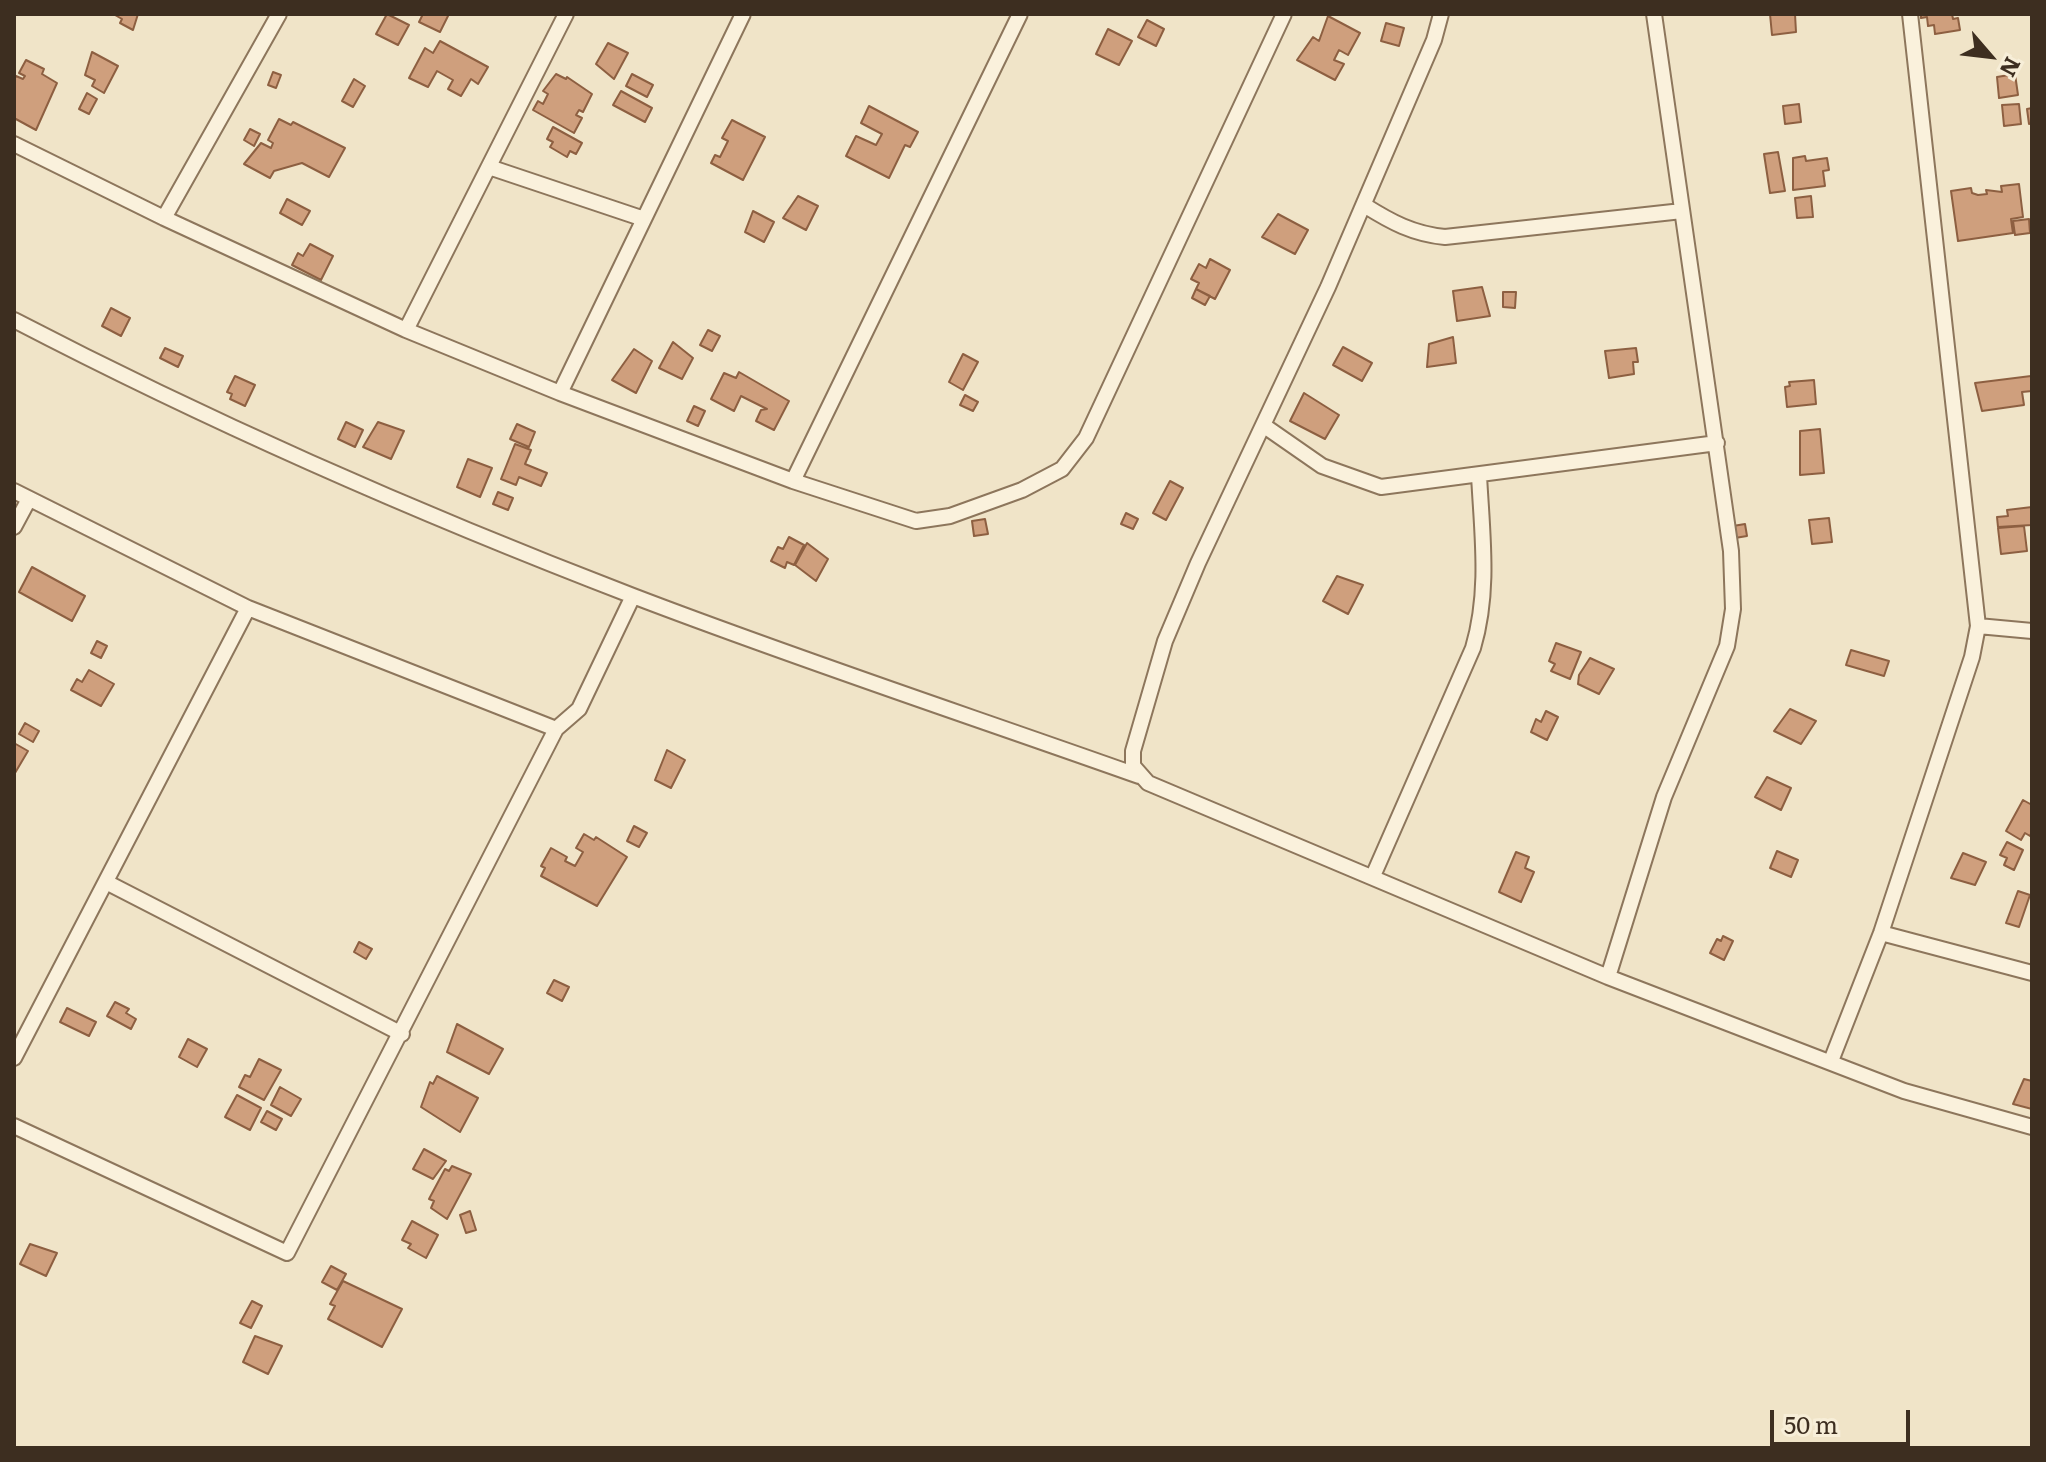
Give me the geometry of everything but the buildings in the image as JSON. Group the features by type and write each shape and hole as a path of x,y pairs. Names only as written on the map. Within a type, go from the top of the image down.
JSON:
{"street":[{"path":"164,218 279,14"},
{"path":"406,330 566,14"},
{"path":"560,393 743,14"},
{"path":"793,481 1020,14"},
{"path":"14,144 164,218 406,330 560,393 793,481 916,521 950,516 997,501 1062,469 1086,438 1284,14"},
{"path":"1139,776 1133,766 1133,751 1165,641 1364,205 1441,14"},
{"path":"1608,977 1664,797 1727,646 1733,609 1731,551 1717,443 1654,14"},
{"path":"1831,1061 1881,933 1972,657 1978,626 1910,14"},
{"path":"489,167 644,219"},
{"path":"1364,205 1402,228 1421,235 1445,237 1682,211"},
{"path":"14,320 105,367 351,480 633,596 1139,776 1148,783 1608,977 1904,1091 2032,1127"},
{"path":"1263,425 1322,466 1381,487 1717,443"},
{"path":"1373,876 1473,648 1481,622 1485,589 1479,475"},
{"path":"14,491 248,608 556,729"},
{"path":"14,527 29,499"},
{"path":"14,1126 287,1253 556,729 579,709 633,596"},
{"path":"14,1058 248,608"},
{"path":"1978,626 2032,631"},
{"path":"106,882 402,1034"},
{"path":"1881,933 2032,973"}]}
